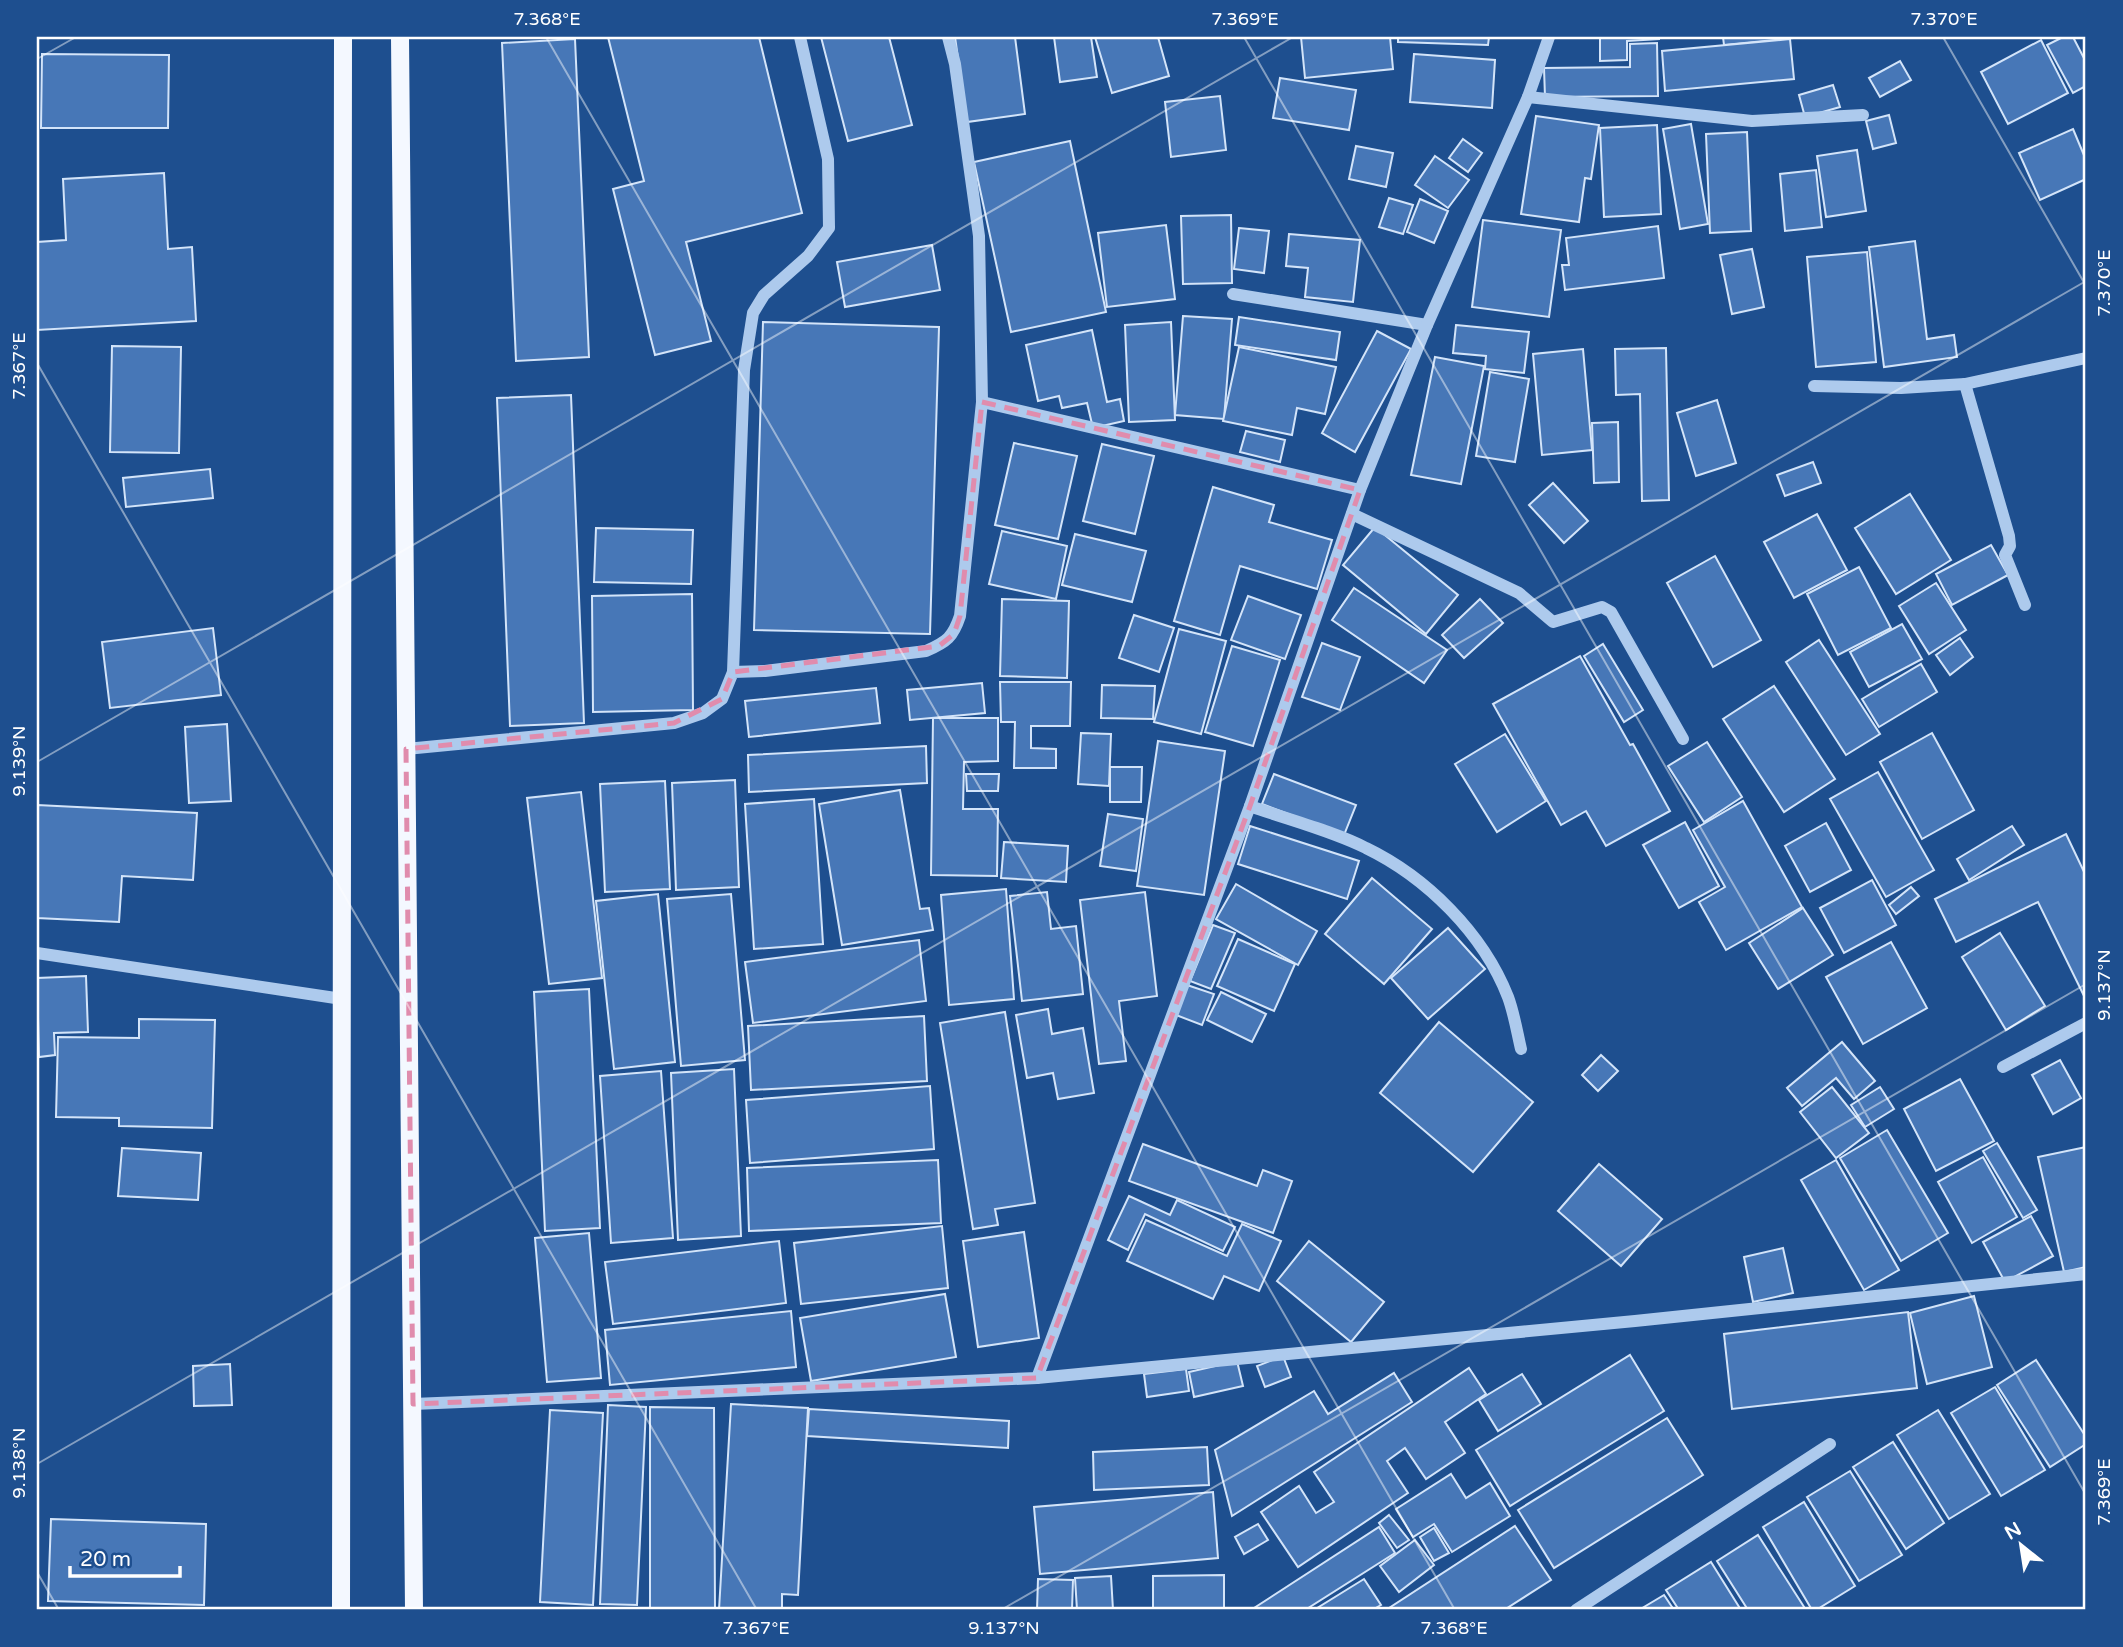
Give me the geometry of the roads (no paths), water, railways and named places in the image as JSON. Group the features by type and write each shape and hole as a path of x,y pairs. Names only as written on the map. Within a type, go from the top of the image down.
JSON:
{"main road":[{"path":"341,1610 343,37"},
{"path":"400,37 414,1610"}],"street":[{"path":"406,749 674,723 703,713 722,699 733,672 744,370 753,313 764,295 808,256 830,228 828,159 800,37"},
{"path":"733,672 765,671 926,651 939,646 954,634 960,616 982,402 979,236 948,37"},
{"path":"1037,1378 1250,806 1360,491 1427,325 1528,97 1549,37"},
{"path":"1528,97 1752,121 1863,115"},
{"path":"1233,294 1427,325"},
{"path":"1814,386 1901,387 1965,384 2086,358"},
{"path":"1965,384 2009,536 2010,547 2005,555 2025,605"},
{"path":"982,402 1360,491"},
{"path":"1352,514 1519,593 1553,622 1602,607 1611,612 1684,739"},
{"path":"1250,806 1364,847 1410,872 1448,906 1484,953 1508,997 1521,1049"},
{"path":"37,953 342,999"},
{"path":"2003,1067 2086,1023"},
{"path":"413,1404 1037,1378 1635,1321 2086,1274"},
{"path":"1576,1610 1830,1444"}]}
